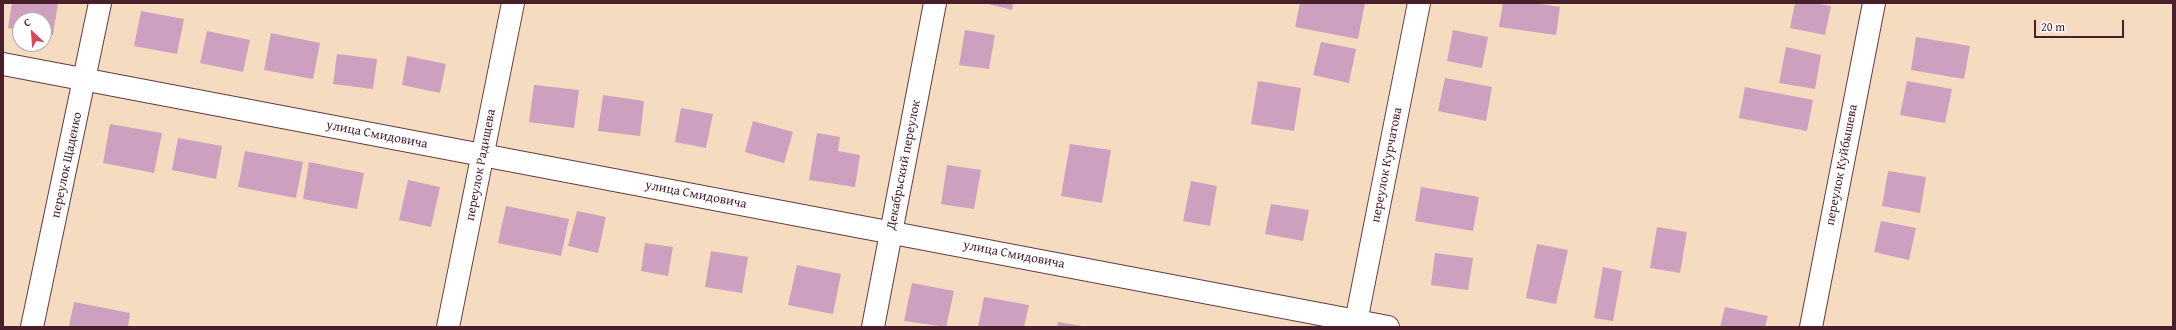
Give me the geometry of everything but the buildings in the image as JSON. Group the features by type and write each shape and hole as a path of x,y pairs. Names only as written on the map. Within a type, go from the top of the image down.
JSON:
{"street":[{"name":"переулок Щаденко","path":"32,327 100,3"},
{"name":"переулок Радищева","path":"448,327 513,3"},
{"name":"Декабрьский переулок","path":"873,327 935,3"},
{"name":"переулок Курчатова","path":"1356,324 1419,3"},
{"name":"переулок Куйбышева","path":"1810,327 1874,3"},
{"name":"улица Смидовича","path":"3,64 892,232 1356,324 1388,327"}]}
